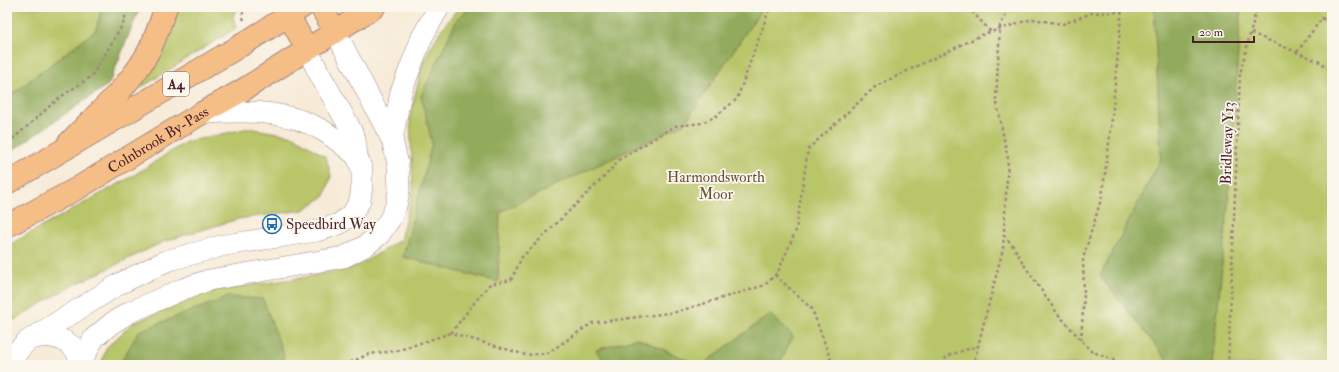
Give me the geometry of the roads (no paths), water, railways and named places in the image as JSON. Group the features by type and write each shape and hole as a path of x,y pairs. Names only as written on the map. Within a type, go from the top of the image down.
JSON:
{"main road":[{"path":"62,150 128,80 142,62 158,31 166,7"},
{"path":"322,7 335,31"},
{"name":"A4","path":"307,49 374,7"},
{"path":"292,10 307,49"},
{"name":"A4","path":"7,183 240,46 292,10"},
{"name":"Colnbrook By-Pass","path":"7,226 78,188 243,90 307,49"}],"street":[{"path":"392,140 401,92 422,37 439,7"},
{"path":"81,364 94,338 112,323 130,312 183,289 210,280 344,257 365,246 379,235 390,219 396,206 399,191 398,164 392,140 335,31"},
{"path":"12,365 14,358 26,342 35,338 120,284 166,261 225,245 317,231 339,224 352,214 360,201 362,186 362,170 357,156 355,139 307,49"},
{"path":"202,113 233,111 287,115 322,130 357,156"},
{"path":"35,338 46,336 58,338 68,343 76,352 81,364"}],"place":[{"name":"Speedbird Way","path":"272,224"}],"park label":[{"name":"Harmondsworth Moor","path":"716,186"}]}
